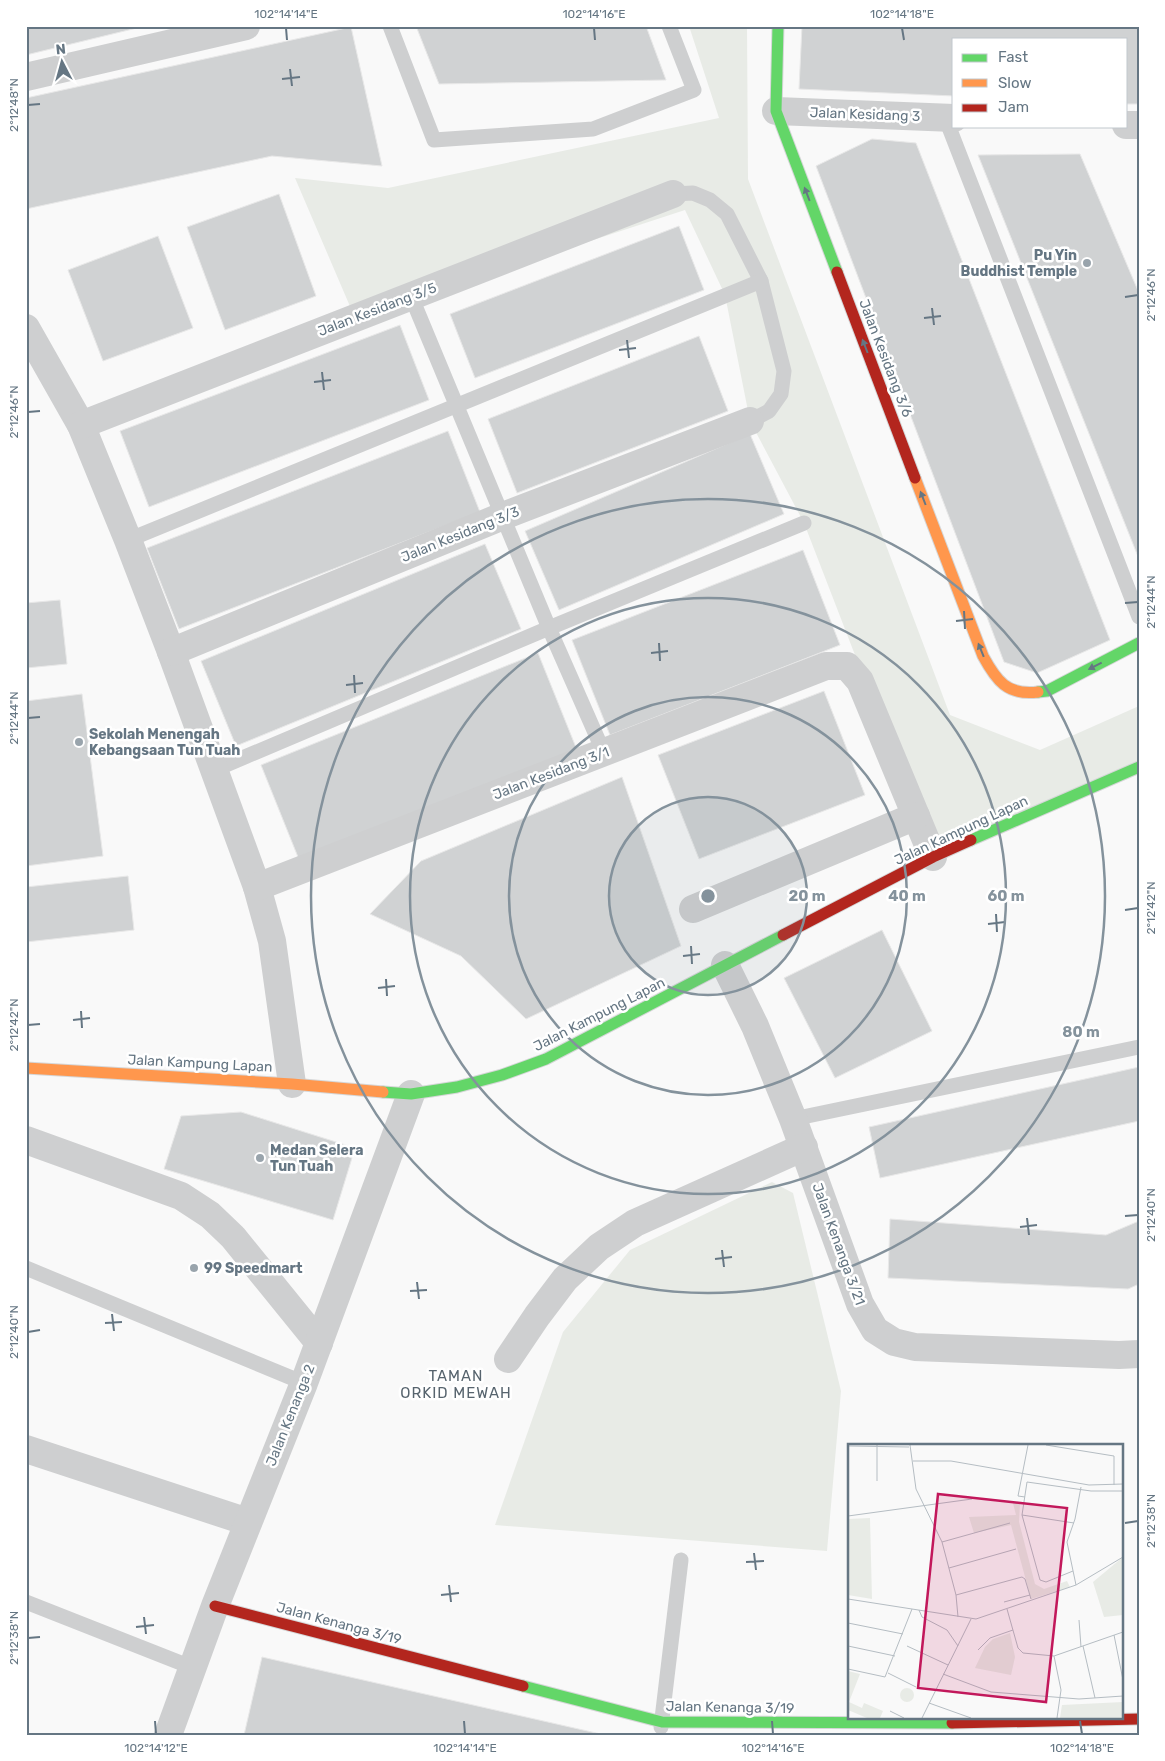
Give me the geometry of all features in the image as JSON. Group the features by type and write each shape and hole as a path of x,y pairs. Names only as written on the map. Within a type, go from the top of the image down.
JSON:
{"street":[{"path":"26,77 246,26"},
{"name":"Jalan Kesidang 3/6","path":"778,26 776,111 983,656 993,674 1008,690 1025,694 1047,691 1139,643"},
{"name":"Jalan Kesidang 3","path":"776,111 950,117"},
{"name":"Jalan Kesidang 3/5","path":"81,426 673,194"},
{"path":"26,328 81,426 171,652 257,887 272,941 292,1084"},
{"name":"Jalan Kesidang 3/3","path":"171,652 503,516 750,421"},
{"name":"Jalan Kesidang 3/1","path":"257,887 826,666 846,666 860,681 916,816"},
{"name":"Jalan Kampung Lapan","path":"26,1068 292,1084 411,1094 457,1087 502,1075 546,1059 933,857 1139,767"},
{"path":"693,909 916,816 933,857"},
{"name":"Jalan Kenanga 3/21","path":"725,965 755,1026 804,1147 860,1304 875,1330 894,1342 915,1347 1119,1355 1139,1354"},
{"name":"Jalan Kenanga 2","path":"168,1735 191,1668 319,1343 411,1094"},
{"path":"26,1140 181,1196 210,1215 233,1237 319,1343"},
{"path":"508,1359 565,1279 599,1247 635,1223 804,1147"},
{"path":"26,1449 248,1522"},
{"name":"Jalan Kenanga 3/19","path":"215,1606 660,1729 953,1720 1139,1719"}],"lane":[{"path":"390,26 434,140 592,130 694,90 669,26"},
{"path":"954,128 1139,617"},
{"path":"673,194 692,194 710,200 727,214 761,281 784,371 781,394 769,411 750,421"},
{"path":"128,540 761,281"},
{"path":"411,296 549,628 604,753"},
{"path":"214,770 549,628 804,523"},
{"path":"793,1119 1139,1047"},
{"path":"26,1268 304,1382"},
{"path":"660,1729 681,1560"},
{"path":"26,1602 191,1668"}],"shaded area":[{"path":"689,26 747,26 748,179 950,715 1040,750 1139,706 1139,767 933,857 804,523 750,421 725,295 685,210 355,318 295,178 388,188 719,118"},
{"path":"772,1182 793,1193 841,1391 827,1551 495,1525 563,1332 630,1250"}],"building":[{"path":"26,26 145,26 26,55"},
{"path":"416,26 646,26 666,80 439,84"},
{"path":"802,26 1139,26 1139,104 1128,104 1128,38 952,38 952,96 799,89"},
{"path":"351,27 382,166 272,156 26,209 26,98"},
{"path":"872,139 916,143 1110,640 1037,673 1004,662 816,166"},
{"path":"1080,154 1139,293 1139,559 978,155"},
{"path":"279,194 316,296 225,330 187,227"},
{"path":"679,226 704,290 475,378 450,314"},
{"path":"158,236 193,328 103,361 68,270"},
{"path":"400,325 429,400 149,507 120,431"},
{"path":"699,336 728,411 517,493 488,419"},
{"path":"448,431 480,512 179,629 147,548"},
{"path":"750,434 784,514 559,610 525,531"},
{"path":"485,544 521,629 236,746 201,661"},
{"path":"803,550 840,645 610,735 572,640"},
{"path":"60,600 67,664 26,668 26,603"},
{"path":"538,653 577,750 300,862 261,765"},
{"path":"824,691 865,795 699,859 658,755"},
{"path":"82,694 103,856 26,866 26,701"},
{"path":"622,777 681,946 526,1019 461,956 370,914 421,861"},
{"path":"128,876 134,930 26,942 26,887"},
{"path":"882,930 932,1031 835,1078 784,978"},
{"path":"1139,1067 1139,1121 880,1178 869,1127"},
{"name":"Medan Selera Tun Tuah","path":"241,1112 355,1148 333,1220 164,1169 181,1116"},
{"path":"890,1219 1106,1235 1139,1221 1139,1284 1128,1289 888,1278"},
{"path":"262,1657 605,1735 244,1735"}],"traffic: fast":[{"path":"778,26 776,111 837,272"},
{"path":"1038,692 1047,691 1139,643"},
{"path":"971,840 1139,767"},
{"path":"383,1092 411,1094 457,1087 502,1075 546,1059 783,935"},
{"path":"523,1686 662,1722 952,1723"}],"traffic: slow":[{"path":"915,478 988,665 998,679 1010,689 1027,693 1038,692"},
{"path":"26,1068 292,1084 383,1092"}],"traffic: jam":[{"path":"837,272 915,478"},
{"path":"783,935 933,857 971,840"},
{"path":"215,1606 523,1686"},
{"path":"952,1723 1139,1719"}],"place":[{"name":"Pu Yin Buddhist Temple","path":"1087,263"},
{"name":"Sekolah Menengah Kebangsaan Tun Tuah","path":"79,742"},
{"name":"Medan Selera Tun Tuah","path":"260,1158"},
{"name":"99 Speedmart","path":"194,1268"}],"district":[{"name":"TAMAN ORKID MEWAH","path":"456,1384"}]}
